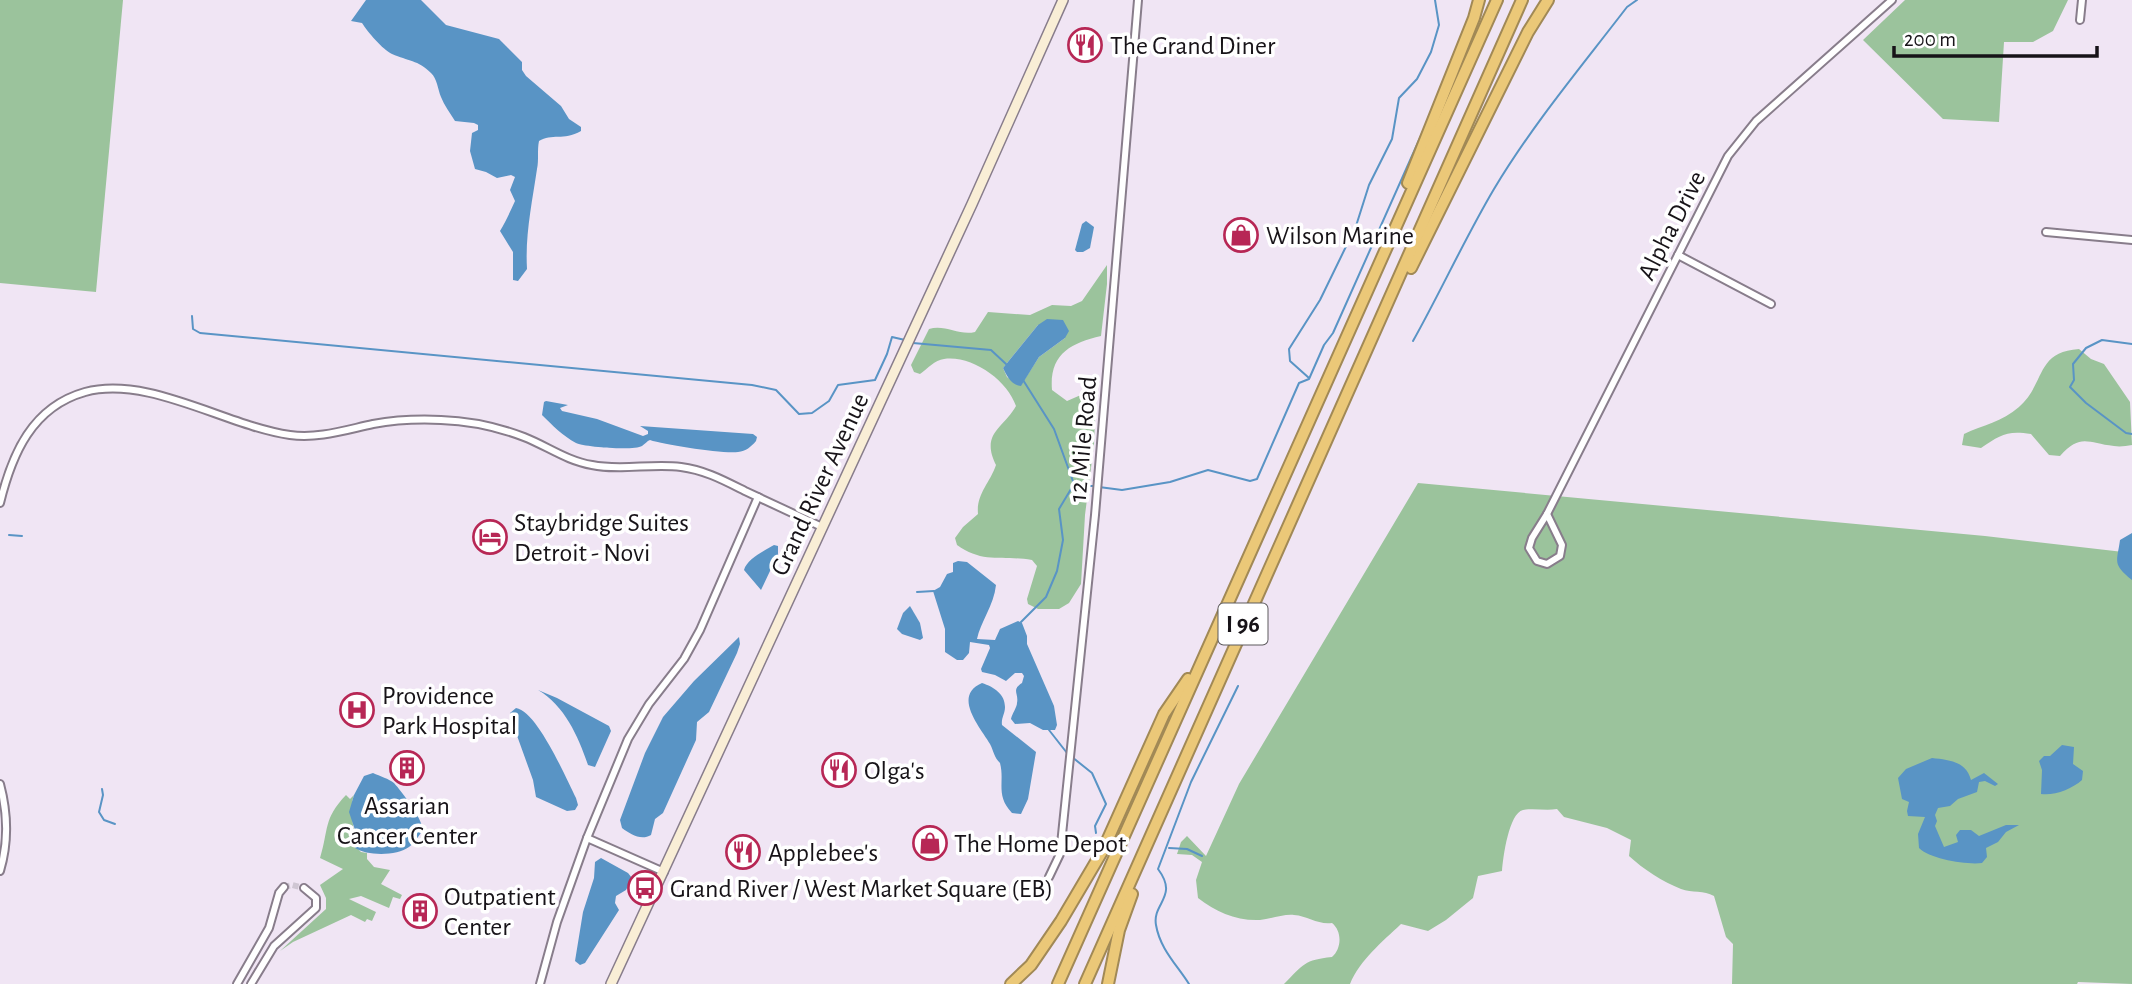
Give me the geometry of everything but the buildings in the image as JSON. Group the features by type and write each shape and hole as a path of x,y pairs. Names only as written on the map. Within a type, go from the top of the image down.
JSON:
{"highway":[{"path":"1390,240 1397,209 1479,0"},
{"name":"I 96","path":"1058,984 1497,0"},
{"name":"I 96","path":"1084,984 1522,0"},
{"path":"1346,399 1528,32 1548,0"},
{"path":"1011,984 1031,965 1061,922 1102,850 1164,714 1203,656"},
{"path":"1108,984 1119,930 1137,882 1144,851"}],"main road":[{"name":"Grand River Avenue","path":"611,984 1063,0"}],"street":[{"name":"12 Mile Road","path":"1049,877 1060,854 1095,515 1138,0"},
{"name":"Alpha Drive","path":"1547,514 1562,545 1560,556 1547,564 1537,561 1529,548 1532,538 1547,514 1728,156 1746,132 1892,0"},
{"path":"2080,20 2082,0"},
{"path":"2046,232 2132,240"},
{"path":"1678,255 1771,304"},
{"path":"0,503 19,446 45,412 84,392 120,389 157,396 289,435 320,436 376,424 414,420 466,422 498,428 592,466 684,467 711,475 822,527"},
{"path":"540,984 557,922 587,838 628,739 649,704 684,659 700,631 758,497"},
{"path":"0,783 8,828 0,872"},
{"path":"587,838 664,872"},
{"path":"237,984 269,928 279,893 284,887"},
{"path":"251,984 274,946 316,908 316,898 304,888"}],"green space":[{"path":"0,0 123,0 96,292 0,283"},
{"path":"1905,0 2068,0 2053,31 2033,42 2004,42 1999,122 1943,119 1863,40"},
{"path":"1107,265 1101,336 1080,342 1064,352 1058,359 1052,378 1052,390 1067,401 1090,391 1096,393 1081,584 1069,603 1059,609 1038,609 1028,604 1027,599 1037,566 1032,560 976,555 957,545 955,538 978,514 981,494 996,465 992,454 992,438 1016,406 1011,396 987,371 966,361 941,360 920,374 914,372 911,365 929,329 975,332 988,312 1030,315 1052,305 1071,306 1082,301","holes":["1038,325 1065,338 1039,357 1021,385 1007,377 1003,368"]},
{"path":"2079,349 2091,359 2104,364 2130,402 2132,445 2116,446 2085,441 2074,444 2060,456 2049,455 2031,434 2010,433 1981,448 1962,445 1964,434 1999,420 2019,407 2028,398 2048,362 2055,356"},
{"path":"1418,483 1985,536 2132,553 2132,984 1732,984 1733,944 1726,937 1714,896 1681,889 1660,879 1629,856 1631,840 1607,828 1564,817 1557,809 1527,809 1518,813 1510,827 1502,871 1478,876 1473,898 1446,920 1428,931 1401,924 1366,959 1350,984 1284,984 1305,964 1332,957 1339,944 1335,926 1332,923 1294,915 1251,920 1219,911 1198,898 1196,880 1202,862 1192,855 1177,854 1181,842 1187,836 1206,856 1239,784"},
{"path":"346,795 350,799 354,795 354,845 361,852 367,853 367,859 374,867 390,870 381,884 402,895 400,899 393,897 389,908 361,896 349,899 376,912 372,921 367,919 365,922 351,915 293,942 280,951 326,909 326,898 320,885 343,869 320,858 330,818"}],"water":[{"path":"366,0 421,0 446,25 499,39 522,62 522,70 526,76 561,106 569,119 581,127 581,131 575,134 539,141 528,231 527,269 518,281 513,280 513,252 500,231 515,201 510,190 515,177 511,175 497,178 475,169 470,151 472,133 478,130 478,125 455,121 431,73 417,63 388,52 362,23 351,21"},
{"path":"1086,221 1094,227 1090,248 1077,252 1075,250 1082,224"},
{"path":"1047,319 1063,320 1069,331 1065,338 1039,357 1021,386 1015,384 1003,368 1038,325"},
{"path":"546,401 568,405 560,408 562,411 597,419 643,436 648,434 648,431 640,426 753,434 757,437 750,447 738,452 694,449 650,440 637,447 589,446 571,440 542,415"},
{"path":"2132,533 2132,580 2121,570 2117,558 2120,540"},
{"path":"774,545 778,546 778,554 761,590 744,570 752,559"},
{"path":"967,562 996,585 993,600 977,639 995,640 1000,629 1018,621 1022,623 1027,644 1054,706 1057,725 1055,730 1043,730 1030,723 1015,724 1011,719 1017,705 1016,690 1024,676 1022,673 1015,673 1006,681 982,672 989,645 970,642 969,653 963,660 957,660 945,652 945,629 933,591 940,587 947,574 953,572 953,563"},
{"path":"910,606 920,623 923,638 920,640 902,634 897,629 903,613"},
{"path":"739,637 737,653 709,712 697,722 696,740 663,813 655,819 651,835 640,837 628,832 622,828 620,820 645,753 663,717 694,681"},
{"path":"982,683 995,689 1003,698 1005,707 1002,725 1036,752 1028,799 1021,814 1012,813 1004,800 1000,763 971,712 969,696 973,689"},
{"path":"538,690 609,726 611,731 595,767 588,765 580,743 563,713"},
{"path":"516,708 524,712 542,733 576,798 578,805 575,810 567,811 536,797 533,780 511,719 510,713"},
{"path":"2062,745 2074,747 2073,764 2083,771 2082,780 2063,791 2041,794 2042,770 2039,761 2044,756 2050,756"},
{"path":"1932,758 1961,765 1971,780 1984,773 1998,784 1995,786 1985,781 1979,782 1977,792 1958,799 1950,806 1938,808 1935,826 1944,847 1958,842 1956,835 1960,830 1971,830 1979,836 2006,825 2019,825 1986,848 1987,857 1982,863 1949,860 1919,848 1918,834 1925,817 1908,816 1909,802 1902,799 1898,778 1906,769"},
{"path":"373,773 394,783 422,825 423,830 417,839 404,850 374,854 355,848 355,830 349,812 364,776"},
{"path":"601,858 632,878 626,890 616,896 615,903 619,910 585,963 580,965 575,961 583,912 594,878 595,862"}],"waterway":[{"path":"1309,378 1290,361 1289,349 1320,300 1356,226 1369,185 1392,139 1399,98 1417,79 1431,52 1439,25 1435,0"},
{"path":"1413,341 1473,226 1509,165 1575,74 1627,7 1637,0"},
{"path":"1099,487 1122,490 1170,482 1208,470 1250,481 1257,479 1299,383 1309,379 1324,345 1333,333 1428,120"},
{"path":"192,316 193,329 200,333 752,385 776,390 799,414 812,413 829,401 838,385 875,380 892,337 905,340"},
{"path":"2132,344 2102,340 2086,348 2073,364 2074,380 2070,387 2086,403 2126,433 2132,434"},
{"path":"913,343 991,350 1006,364"},
{"path":"1021,622 1046,597 1057,571 1063,540 1059,509 1074,484 1054,429 1023,380"},
{"path":"1075,486 1094,486"},
{"path":"9,535 22,536"},
{"path":"917,592 934,591"},
{"path":"1189,984 1158,934 1156,917 1166,893 1164,879 1158,869 1191,782 1238,686"},
{"path":"1049,730 1067,753"},
{"path":"1072,757 1092,773 1106,804 1095,826 1096,833"},
{"path":"102,789 99,812 104,820 115,824"},
{"path":"1169,848 1187,849 1202,856"}],"tunnel":[{"path":"284,887 292,885 304,888"}],"place":[{"name":"The Grand Diner","path":"1085,45"},
{"name":"Wilson Marine","path":"1241,235"},
{"name":"Staybridge Suites Detroit - Novi","path":"490,537"},
{"name":"Providence Park Hospital","path":"357,710"},
{"name":"Assarian Cancer Center","path":"407,768"},
{"name":"Olga's","path":"839,770"},
{"name":"The Home Depot","path":"930,843"},
{"name":"Applebee's","path":"743,852"},
{"name":"Grand River / West Market Square (EB)","path":"645,888"},
{"name":"Outpatient Center","path":"420,911"}]}
